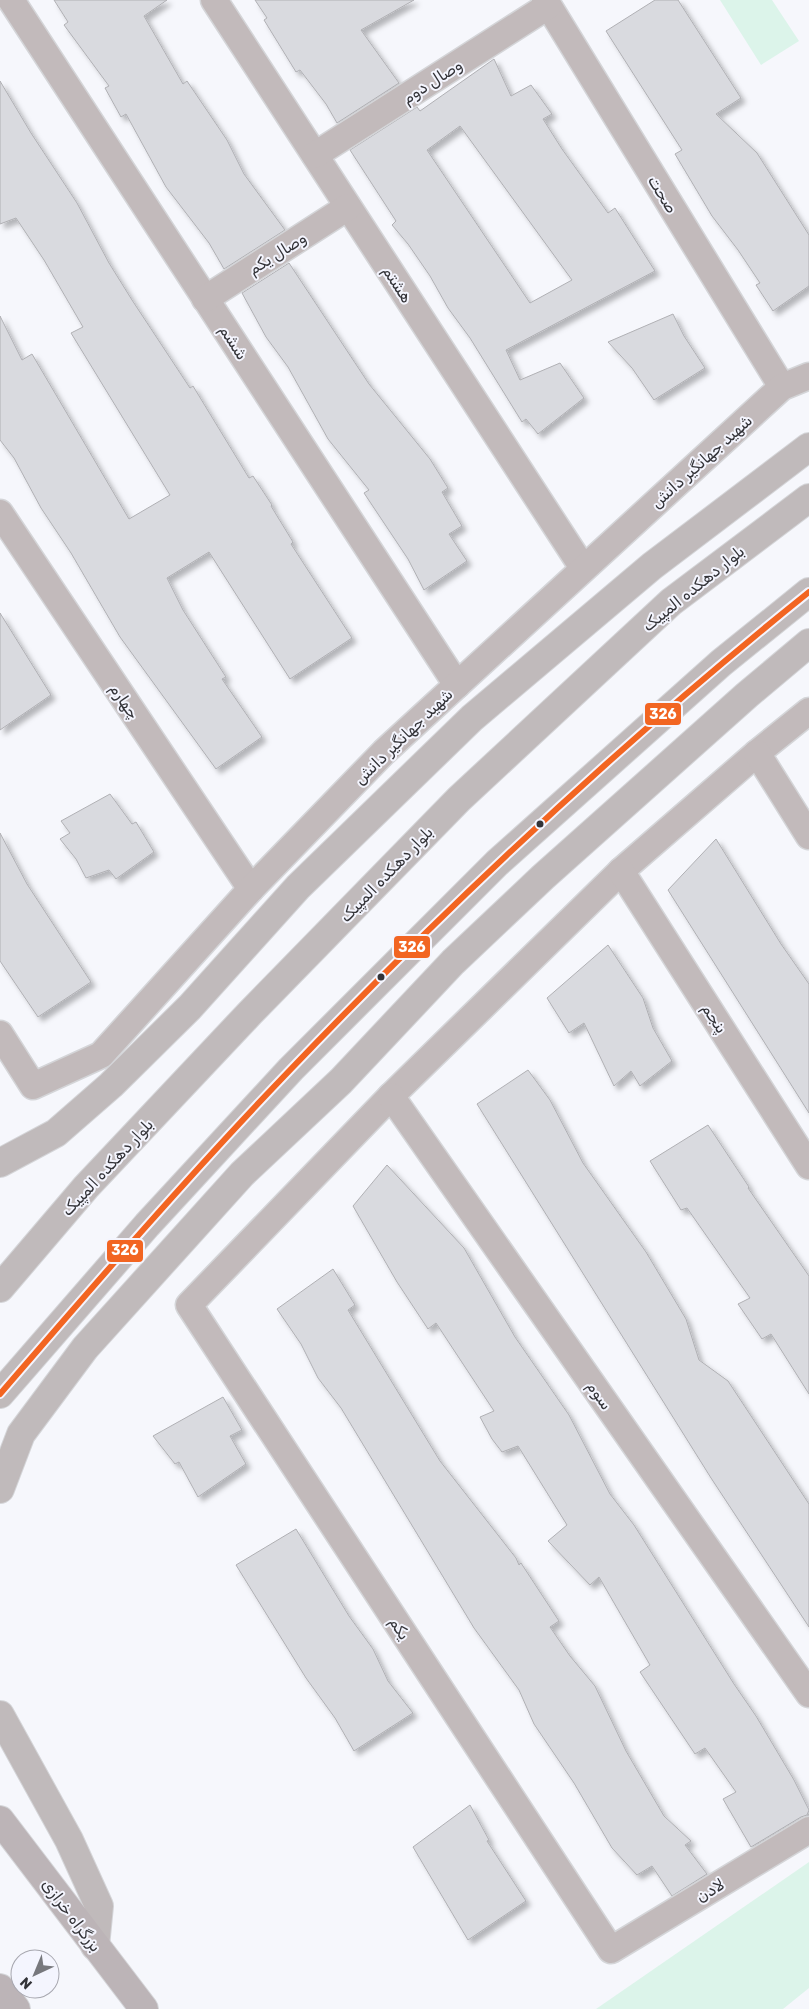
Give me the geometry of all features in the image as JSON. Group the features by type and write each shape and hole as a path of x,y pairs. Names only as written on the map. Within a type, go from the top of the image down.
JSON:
{"highway":[{"name":"بزرگراه خرازی","path":"0,1820 144,2009"}],"main road":[{"path":"0,1163 56,1133 111,1085 190,1007 298,887 472,718 652,566 809,447"},
{"name":"بلوار دهکده المپیک","path":"0,1288 86,1186 250,1013 459,800 671,602 809,498"},
{"path":"0,1394 146,1225 291,1069 497,863 721,663 809,592"},
{"path":"0,1489 21,1434 85,1348 242,1174 341,1081 452,962 543,877 733,707 809,643"},
{"path":"0,1715 69,1840 99,1906 95,1946"}],"street":[{"name":"ششم","path":"11,0 457,685"},
{"name":"هشتم","path":"214,0 583,568"},
{"name":"وصال دوم","path":"315,155 546,3"},
{"name":"صحت","path":"546,3 782,387"},
{"name":"وصال یکم","path":"205,299 348,207"},
{"path":"782,387 809,376"},
{"name":"شهید جهانگیر دانش","path":"0,1034 33,1086 101,1055 251,889 384,752 782,387"},
{"name":"چهارم","path":"0,513 251,889"},
{"path":"391,1096 621,871 757,753 809,711"},
{"path":"757,753 809,836"},
{"name":"پنجم","path":"621,871 809,1166"},
{"name":"یکم","path":"391,1096 189,1305 611,1950"},
{"name":"سوم","path":"391,1096 809,1694"},
{"name":"لادن","path":"611,1950 809,1830"}],"green space":[{"path":"720,0 772,0 799,41 761,65"},
{"path":"809,1862 809,1988 783,2009 596,2009"}],"building":[{"path":"54,0 167,0 144,16 183,84 187,81 227,140 244,174 285,230 224,269 209,243 166,187 126,114 121,117 105,88 109,86 64,25 68,22"},
{"path":"255,0 414,0 361,30 399,83 337,123 326,104 300,70 296,72 264,20 267,18"},
{"path":"655,0 678,0 741,98 716,114 757,153 809,235 809,286 773,311 756,285 760,283 712,216 675,154 682,150 606,31"},
{"path":"494,59 511,96 531,85 552,114 543,119 562,149 608,213 615,208 655,271 506,350 520,380 560,363 584,398 538,434 526,419 522,422 470,338 448,308 430,276 392,225 396,221 350,150 417,107 420,111","holes":["460,126 572,280 530,303 427,150"]},
{"path":"0,81 31,133 77,203 109,263 132,300 190,388 193,386 249,478 253,476 272,505 293,542 291,544 352,638 290,679 209,552 167,578 183,610 226,677 222,679 262,737 216,769 120,637 71,553 41,508 14,458 0,440 0,316 22,360 32,354 129,519 170,495 71,333 83,327 44,260 16,218 0,224"},
{"path":"289,263 369,384 430,459 448,488 442,492 462,526 449,534 467,561 424,590 408,559 364,493 369,490 328,439 288,367 266,337 242,293"},
{"path":"673,314 684,336 705,368 654,400 632,368 608,342"},
{"path":"0,613 51,695 0,730"},
{"path":"110,794 132,824 136,822 154,852 116,879 109,870 86,878 76,859 60,839 70,833 61,821"},
{"path":"0,833 27,884 91,982 38,1017 0,961"},
{"path":"716,839 781,944 809,984 809,1113 668,890"},
{"path":"608,945 643,998 653,1028 672,1061 640,1086 631,1071 614,1086 584,1023 569,1033 547,998"},
{"path":"528,1070 550,1100 583,1163 646,1252 686,1319 699,1360 728,1381 809,1504 809,1627 711,1478 477,1104"},
{"path":"708,1125 748,1188 809,1276 809,1394 771,1334 762,1339 738,1304 750,1298 687,1208 681,1210 650,1161"},
{"path":"387,1165 464,1248 515,1337 569,1415 610,1494 634,1525 756,1716 794,1780 809,1810 807,1815 751,1847 723,1799 736,1792 705,1748 695,1754 640,1672 650,1665 599,1577 590,1585 548,1541 567,1525 518,1446 502,1452 492,1439 480,1417 494,1411 436,1323 428,1329 397,1282 353,1206"},
{"path":"333,1269 355,1305 348,1310 440,1461 516,1558 519,1565 521,1563 559,1621 550,1627 570,1656 595,1686 626,1751 664,1816 691,1841 685,1845 707,1874 672,1896 652,1866 637,1875 612,1848 574,1783 534,1724 519,1690 474,1628 341,1408 318,1378 301,1344 277,1309"},
{"path":"223,1397 242,1430 230,1436 246,1464 198,1497 179,1462 175,1464 153,1436"},
{"path":"296,1529 349,1616 373,1649 388,1681 413,1713 354,1751 335,1718 306,1678 236,1565"},
{"path":"470,1805 489,1840 487,1841 526,1901 468,1940 413,1847"}],"transit line":[{"name":"326","path":"0,1394 216,1149 352,1006 542,822 607,763 809,592"}]}
